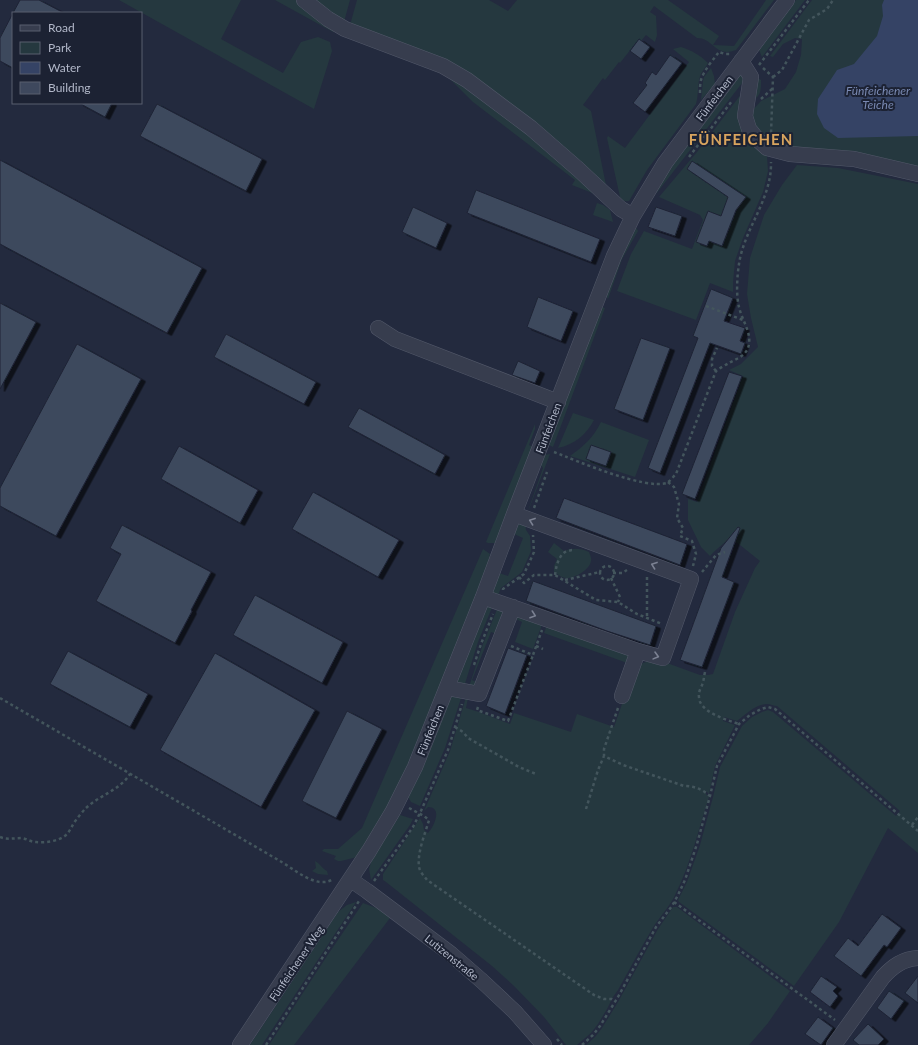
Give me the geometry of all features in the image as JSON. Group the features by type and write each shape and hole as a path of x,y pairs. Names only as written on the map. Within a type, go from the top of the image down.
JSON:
{"street":[{"path":"304,0 328,19 345,29 443,66 467,80 531,128 621,209 633,216"},
{"name":"Fünfeichen","path":"351,880 393,811 415,768 483,597 614,256 633,216 665,163 787,0"},
{"path":"741,61 751,77 745,116 749,129 767,148 790,154 854,159 918,174"},
{"path":"378,328 395,339 558,402"},
{"path":"483,597 638,651 663,658 691,579 514,514"},
{"path":"447,687 453,690 479,694 513,607"},
{"path":"622,696 638,651"},
{"name":"Fünfeichener Weg","path":"240,1045 351,880"},
{"name":"Lutizenstraße","path":"351,880 451,954 515,1012 544,1045"},
{"path":"834,1045 891,968 906,960 918,958"}],"path":[{"path":"751,77 809,0"},
{"path":"773,77 782,70 809,20 827,9 834,0"},
{"path":"554,452 621,477 653,484 668,482 676,474 716,371 740,357 748,350 750,338 739,306 737,281 739,262 746,239 766,193 772,173 771,155 767,148 771,142 773,88"},
{"path":"686,160 734,100"},
{"path":"706,306 744,320"},
{"path":"716,371 712,366 712,359 717,348"},
{"path":"668,482 674,487 679,504 677,518 683,528 680,536 692,541 696,554 691,579"},
{"path":"555,575 559,560 565,552 577,550"},
{"path":"691,579 704,572 716,555 725,552"},
{"path":"647,563 647,618"},
{"path":"565,580 600,572 604,567 610,568 614,573 608,580 604,579 600,572"},
{"path":"519,577 524,583 534,575 555,575 596,600 618,602 637,614 673,629"},
{"path":"611,578 620,597 618,602"},
{"path":"479,694 481,698 477,710 508,721 546,619"},
{"path":"500,642 533,654"},
{"path":"536,646 543,649"},
{"path":"705,672 704,681 698,698 701,704 721,718 739,724"},
{"path":"586,809 622,696"},
{"path":"0,698 312,880 320,883 329,882 333,879"},
{"path":"582,1045 600,1026 656,927 674,902 685,880 697,844 717,766 739,724 750,715 768,707 775,709 918,831"},
{"path":"455,727 463,732 468,738 519,767 536,774"},
{"path":"604,756 623,765 684,786 697,788 710,796"},
{"path":"0,837 5,839 23,838 36,842 51,842 64,836 71,830 76,820 86,808 119,786 130,774"},
{"path":"420,813 429,820 420,853 419,867 427,880 594,995 604,999 616,1000"},
{"path":"912,825 918,817"},
{"path":"674,902 847,1028"}],"green space":[{"path":"119,0 241,0 221,39 283,73 301,42 318,37 330,42 332,51 314,109 142,12"},
{"path":"275,0 297,0 335,28 333,32"},
{"path":"310,0 350,0 344,22"},
{"path":"357,0 489,0 508,11 517,0 668,0 719,36 713,45 734,46 766,0 774,0 736,50 729,52 723,52 707,41 697,38 654,6 650,12 656,16 657,35 655,42 646,35 641,41 639,39 605,80 603,78 583,105 591,111 607,190 532,121 350,25"},
{"path":"796,0 805,0 762,57 759,50"},
{"path":"812,0 896,0 918,108 918,168 792,151 758,136 749,114 761,101 785,89 796,72 801,55 802,39 795,38 783,44 773,57 770,56"},
{"path":"681,47 695,53 708,63 700,77 696,104 647,170 629,201 624,201 620,197 607,138 608,136 625,148 689,62 673,49"},
{"path":"711,68 715,84 701,100 704,77"},
{"path":"442,71 550,151 600,196 572,185 575,180 473,102"},
{"path":"737,74 741,74 746,78 656,194 669,167"},
{"path":"756,77 761,80 760,91 758,96 750,103"},
{"path":"742,93 767,157 768,171 763,192 743,238 735,261 733,292 710,283 696,320 617,291 631,254 644,231 692,249 703,220 700,215 659,197 697,152"},
{"path":"797,165 838,168 918,184 918,853 888,828 839,922 794,986 678,900 687,882 700,845 720,767 742,726 752,717 762,712 768,710 773,712 896,816 900,811 777,706 763,704 751,710 737,721 724,717 723,721 735,725 715,766 709,794 706,791 706,794 709,797 686,870 674,897 649,934 598,1024 591,1033 577,1045 566,1045 544,1017 514,986 492,966 383,880 383,874 420,818 424,830 428,833 435,822 436,814 433,808 428,807 424,811 450,751 466,697 468,698 466,708 510,724 514,713 571,732 577,714 614,727 633,672 643,663 656,659 700,675 713,674 735,612 755,568 760,561 730,537 710,556 701,547 688,520 688,499 697,502 743,376 729,370 741,364 758,347 747,294 750,258 764,215 782,185"},
{"path":"597,203 610,210 613,222 593,215"},
{"path":"635,226 638,231 622,259 608,299 606,295 619,259"},
{"path":"601,307 605,308 553,447 549,444"},
{"path":"573,413 594,420 588,430 575,442 558,448"},
{"path":"601,422 649,440 635,477 570,456 588,441 595,433"},
{"path":"535,424 535,429 529,445 533,447 495,543 488,543 486,542"},
{"path":"550,454 528,511 543,468 541,465 545,455"},
{"path":"525,522 526,530 530,536 531,551 522,572 501,588 497,598 492,593 499,573 508,576 523,538 514,534 519,524"},
{"path":"554,543 564,551 576,549 589,552 591,559 588,568 569,578 560,576 554,572 554,566 557,559 548,552"},
{"path":"483,549 490,554 489,557 491,559 409,764 388,809 357,857 338,861 334,859 336,856 322,851 324,849 338,849 362,828"},
{"path":"493,605 478,642 463,690 455,684 485,608"},
{"path":"498,607 504,611 500,635 491,632 472,680 476,682 473,688 468,690 483,644"},
{"path":"518,614 543,622 533,649 515,642 522,622 514,618"},
{"path":"547,625 629,655 630,664 544,633"},
{"path":"457,695 462,695 445,748 420,806 411,802 408,797 422,770 450,698"},
{"path":"400,815 413,819 371,880 369,869 372,859"},
{"path":"315,861 327,871 328,875 318,874 312,871 316,868"},
{"path":"356,902 262,1045 250,1045 338,912 347,905"},
{"path":"363,903 379,909 390,918 294,1045 269,1045 327,956"},
{"path":"673,907 677,907 790,991 768,1023 749,1045 586,1045 602,1028 658,929"}],"water":[{"name":"Fünfeichener Teiche","path":"884,0 918,0 918,136 838,138 824,128 817,114 818,99 837,70 854,64 877,36 883,16 882,5"}],"building":[{"path":"20,0 39,0 62,12 14,12"},
{"path":"12,15 12,67 0,61 0,38"},
{"path":"639,39 650,47 641,59 630,51"},
{"path":"670,55 682,63 645,112 633,103 647,85 645,83 652,72 656,75"},
{"path":"81,104 112,104 105,117"},
{"path":"157,104 262,159 246,191 140,136"},
{"path":"0,160 202,268 167,333 0,244"},
{"path":"692,161 746,197 736,210 722,246 709,241 707,246 696,242 708,211 721,216 728,197 687,169"},
{"path":"476,190 600,239 591,262 467,213"},
{"path":"413,207 447,223 436,248 402,232"},
{"path":"656,207 682,216 675,236 648,227"},
{"path":"711,289 733,298 724,321 745,328 740,341 745,343 741,354 710,343 660,473 648,468 698,338 693,336"},
{"path":"538,297 573,311 561,341 527,327"},
{"path":"0,303 36,322 0,389"},
{"path":"226,334 316,382 304,404 214,357"},
{"path":"641,338 670,348 643,420 614,409"},
{"path":"77,344 141,379 56,536 0,506 0,488"},
{"path":"518,361 540,371 535,383 512,375"},
{"path":"729,372 742,376 695,499 682,494"},
{"path":"359,408 445,455 435,474 348,427"},
{"path":"591,445 611,452 606,466 586,459"},
{"path":"179,446 258,490 240,523 161,479"},
{"path":"313,492 399,540 378,577 292,529"},
{"path":"564,498 687,544 680,565 556,518"},
{"path":"122,525 211,572 175,643 96,601 121,554 110,548"},
{"path":"738,527 740,528 722,577 734,582 702,667 680,660 721,548"},
{"path":"533,581 656,626 650,645 526,601"},
{"path":"255,595 343,642 322,683 233,635"},
{"path":"508,648 527,655 505,714 486,706"},
{"path":"68,651 148,694 130,727 50,684"},
{"path":"215,653 315,710 261,807 160,750"},
{"path":"347,711 382,729 336,818 302,801"},
{"path":"882,914 901,928 887,947 884,945 861,976 834,956 848,938 858,946"},
{"path":"821,976 837,987 833,991 838,996 830,1007 810,992"},
{"path":"918,976 918,1003 905,993"},
{"path":"889,991 904,1001 891,1019 877,1008"},
{"path":"818,1017 833,1028 821,1045 805,1034"},
{"path":"868,1024 884,1039 878,1045 859,1045 853,1040"}],"district":[{"name":"FÜNFEICHEN","path":"741,139"}]}
